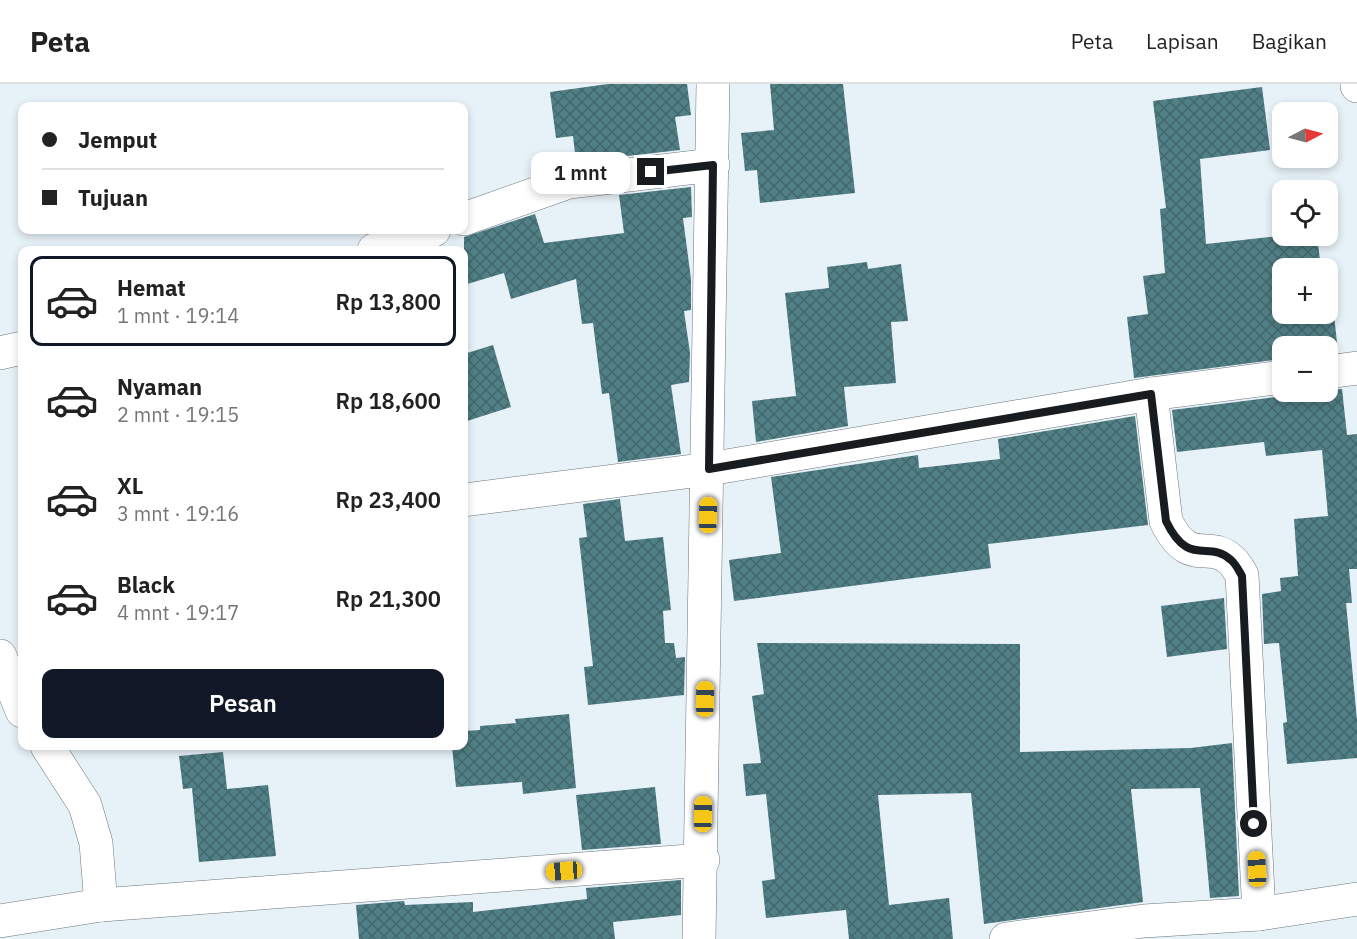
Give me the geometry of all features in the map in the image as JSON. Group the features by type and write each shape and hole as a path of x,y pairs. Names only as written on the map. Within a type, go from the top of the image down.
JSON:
{"street":[{"path":"699,939 703,860 713,84"},
{"path":"468,218 569,182 713,165"},
{"path":"386,246 422,234"},
{"path":"0,353 18,349"},
{"path":"1338,371 1357,368"},
{"path":"468,499 709,469 1151,394 1272,378"},
{"path":"1151,394 1166,521 1175,540 1191,550 1230,558 1242,576 1259,914"},
{"path":"0,656 18,701"},
{"path":"49,750 85,805 96,843 101,905"},
{"path":"0,921 101,905 703,860"},
{"path":"1006,939 1125,922 1259,914 1357,899"}],"building":[{"path":"608,84 687,84 691,115 675,117 680,150 576,162 573,136 556,138 550,92"},
{"path":"770,84 843,84 855,193 760,203 757,170 745,171 741,133 774,130"},
{"path":"1262,87 1270,150 1200,159 1206,244 1272,237 1272,246 1318,246 1320,258 1272,258 1272,324 1335,324 1336,336 1272,336 1272,360 1134,378 1127,317 1148,314 1143,276 1165,273 1160,209 1166,208 1153,101"},
{"path":"691,187 692,217 683,218 691,279 691,310 684,311 690,353 689,382 671,385 681,454 618,462 609,393 602,394 593,323 582,324 576,279 511,299 504,273 468,284 468,246 464,246 464,237 535,214 544,243 624,233 619,195"},
{"path":"867,262 868,269 901,264 908,321 891,322 896,383 844,387 848,426 756,442 752,401 796,396 785,293 829,288 827,267"},
{"path":"493,345 511,407 468,421 468,353"},
{"path":"1338,389 1342,389 1347,435 1357,434 1357,569 1349,569 1352,603 1346,603 1357,720 1357,758 1287,764 1283,723 1287,722 1279,643 1264,644 1262,594 1281,591 1280,578 1298,576 1294,519 1328,516 1322,450 1266,456 1264,442 1177,452 1172,410 1272,398 1272,402 1338,402"},
{"path":"1135,416 1148,525 988,544 991,568 734,601 729,560 781,553 771,477 918,455 919,468 1000,459 998,439"},
{"path":"620,499 625,541 663,537 671,610 663,611 665,643 674,643 676,658 685,657 684,695 588,705 584,667 593,666 579,538 587,537 583,504"},
{"path":"1224,598 1227,649 1167,657 1161,606"},
{"path":"757,643 1020,644 1020,752 1191,748 1232,743 1239,896 1210,898 1200,788 1131,789 1143,902 984,924 971,793 878,795 889,905 949,898 953,939 849,939 846,910 766,918 762,881 775,879 766,794 746,796 743,764 761,763 752,696 764,694"},
{"path":"569,714 576,788 523,794 522,782 456,787 452,750 468,750 468,731 480,730 480,726 516,723 515,719"},
{"path":"223,752 227,789 268,785 276,856 199,862 192,788 183,789 179,756"},
{"path":"655,787 661,844 582,850 576,795"},
{"path":"681,880 681,915 613,922 615,939 359,939 356,905 404,901 405,905 473,902 473,912 587,899 586,888"}],"route":[{"path":"651,172 713,165 709,469 1151,394 1166,521 1175,540 1191,550 1230,558 1242,576 1254,824"}]}
